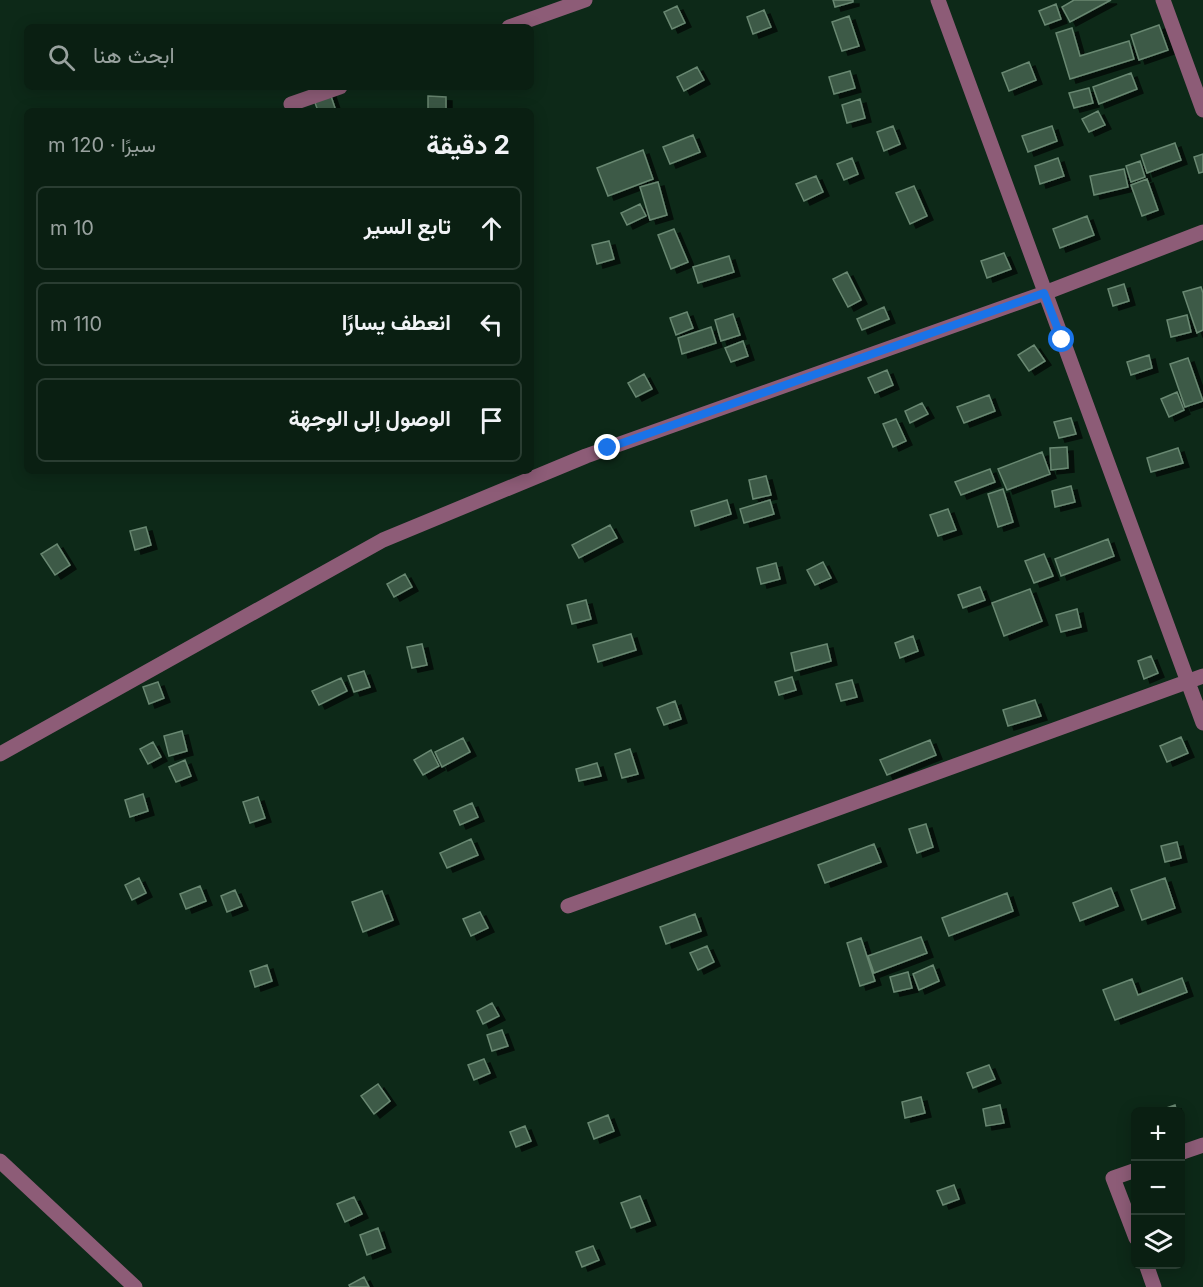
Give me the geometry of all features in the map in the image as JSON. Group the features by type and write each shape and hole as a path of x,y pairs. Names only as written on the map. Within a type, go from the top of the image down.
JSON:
{"street":[{"path":"517,24 585,0"},
{"path":"938,0 1203,723"},
{"path":"1163,0 1203,110"},
{"path":"291,104 331,90"},
{"path":"0,754 383,540 586,456 1044,293 1203,232"},
{"path":"568,906 1203,676"},
{"path":"1185,1151 1203,1145"},
{"path":"0,1161 135,1287"},
{"path":"1131,1172 1113,1178 1131,1225"},
{"path":"1148,1269 1154,1287"}],"building":[{"path":"833,0 853,0 853,2 835,7"},
{"path":"1074,0 1111,0 1070,22 1062,7"},
{"path":"1056,4 1061,19 1045,25 1039,11"},
{"path":"677,6 685,23 672,29 664,12"},
{"path":"764,10 771,27 753,34 747,17"},
{"path":"849,16 859,46 842,51 832,22"},
{"path":"1159,25 1168,50 1139,60 1131,35"},
{"path":"1072,28 1080,56 1129,41 1134,59 1070,79 1056,33"},
{"path":"1029,62 1036,80 1009,91 1002,73"},
{"path":"697,67 704,80 684,91 677,77"},
{"path":"850,71 855,88 834,94 829,77"},
{"path":"1131,73 1137,89 1099,104 1093,87"},
{"path":"1089,88 1093,103 1074,108 1069,93"},
{"path":"330,93 335,108 317,108 314,100"},
{"path":"428,96 446,97 446,108 428,108"},
{"path":"860,99 865,118 847,123 842,105"},
{"path":"1098,111 1105,125 1089,132 1082,119"},
{"path":"893,126 900,144 884,151 877,132"},
{"path":"1052,126 1057,141 1028,152 1022,136"},
{"path":"693,135 700,152 670,164 663,147"},
{"path":"1175,143 1181,160 1147,173 1141,155"},
{"path":"643,150 653,179 608,196 597,168"},
{"path":"1203,154 1203,172 1199,173 1194,157"},
{"path":"852,158 858,174 844,180 837,164"},
{"path":"1058,158 1064,176 1040,184 1035,166"},
{"path":"1140,161 1145,177 1131,182 1126,166"},
{"path":"1124,169 1128,187 1094,195 1090,176"},
{"path":"816,176 823,192 804,201 796,184"},
{"path":"1147,179 1158,210 1142,216 1131,185"},
{"path":"658,182 667,215 650,220 640,187"},
{"path":"914,186 927,216 910,224 896,193"},
{"path":"640,204 646,216 627,225 621,213"},
{"path":"1087,216 1094,235 1060,248 1053,229"},
{"path":"674,229 688,262 671,269 658,235"},
{"path":"609,241 614,259 597,264 592,245"},
{"path":"1004,253 1011,269 987,278 981,261"},
{"path":"729,256 734,272 698,283 693,267"},
{"path":"847,272 861,300 848,307 833,279"},
{"path":"1124,284 1129,301 1113,306 1108,289"},
{"path":"1201,287 1203,330 1197,333 1183,292"},
{"path":"884,307 889,319 862,330 857,319"},
{"path":"687,312 693,328 676,335 670,318"},
{"path":"733,314 740,335 721,341 715,320"},
{"path":"1187,315 1191,332 1171,337 1167,320"},
{"path":"711,327 716,343 682,354 678,338"},
{"path":"743,341 748,356 731,362 725,348"},
{"path":"1034,345 1045,361 1029,371 1018,355"},
{"path":"1149,355 1152,368 1131,375 1127,362"},
{"path":"1188,358 1203,401 1185,407 1170,364"},
{"path":"887,370 893,385 875,393 868,378"},
{"path":"644,374 652,389 636,397 628,383"},
{"path":"1177,392 1184,410 1169,417 1161,399"},
{"path":"989,395 995,411 964,423 957,407"},
{"path":"922,403 928,414 910,423 905,411"},
{"path":"1071,418 1076,434 1059,438 1054,422"},
{"path":"896,419 906,441 893,447 883,424"},
{"path":"1067,447 1068,468 1051,470 1050,448"},
{"path":"1178,448 1183,463 1151,472 1147,458"},
{"path":"1042,452 1050,474 1007,490 998,469"},
{"path":"990,469 995,482 961,495 955,482"},
{"path":"766,476 771,495 753,499 749,480"},
{"path":"1071,486 1075,502 1055,507 1052,491"},
{"path":"1003,489 1013,522 998,527 988,494"},
{"path":"727,500 731,514 695,526 691,511"},
{"path":"770,500 774,514 744,523 740,509"},
{"path":"948,509 956,530 938,536 930,515"},
{"path":"610,525 617,538 579,558 572,545"},
{"path":"146,527 151,545 135,550 130,531"},
{"path":"1108,539 1114,556 1061,576 1055,559"},
{"path":"57,544 70,565 55,575 41,554"},
{"path":"1044,554 1053,576 1034,583 1025,561"},
{"path":"823,562 831,578 815,585 807,570"},
{"path":"776,563 780,579 761,584 757,568"},
{"path":"405,574 412,587 394,597 387,584"},
{"path":"980,587 985,600 963,608 958,595"},
{"path":"1030,589 1042,621 1004,636 992,603"},
{"path":"586,600 591,619 572,624 567,605"},
{"path":"1077,609 1081,627 1061,632 1056,615"},
{"path":"631,634 636,650 598,662 593,645"},
{"path":"913,636 918,651 900,658 895,643"},
{"path":"422,644 427,665 412,668 407,647"},
{"path":"827,644 831,661 795,671 791,653"},
{"path":"1151,656 1158,673 1144,679 1138,661"},
{"path":"364,671 370,687 354,692 348,676"},
{"path":"792,677 796,690 779,695 775,682"},
{"path":"341,678 347,691 319,705 312,691"},
{"path":"852,680 857,697 841,701 836,684"},
{"path":"158,682 164,698 149,704 143,687"},
{"path":"1035,700 1041,716 1008,726 1003,710"},
{"path":"675,701 681,719 664,725 657,708"},
{"path":"182,731 187,751 169,756 164,736"},
{"path":"1181,737 1188,753 1167,762 1160,746"},
{"path":"463,738 470,752 442,767 435,752"},
{"path":"930,740 936,755 887,775 880,760"},
{"path":"153,742 161,757 148,764 140,749"},
{"path":"630,749 638,774 622,778 615,754"},
{"path":"431,750 439,766 423,775 414,760"},
{"path":"185,760 191,776 176,782 169,767"},
{"path":"597,763 601,776 579,781 576,769"},
{"path":"143,794 148,811 130,817 125,800"},
{"path":"258,797 265,818 250,823 243,802"},
{"path":"472,803 478,817 460,825 454,811"},
{"path":"926,824 933,847 917,853 909,829"},
{"path":"471,839 478,855 447,868 440,853"},
{"path":"1177,842 1181,858 1165,862 1161,846"},
{"path":"874,844 881,862 825,883 818,865"},
{"path":"139,878 146,893 132,900 125,885"},
{"path":"1165,878 1175,908 1142,920 1131,890"},
{"path":"200,886 206,901 186,909 180,894"},
{"path":"1111,888 1118,906 1080,921 1073,903"},
{"path":"235,890 242,906 227,912 221,896"},
{"path":"382,891 393,920 363,932 352,902"},
{"path":"1007,893 1013,911 949,936 942,918"},
{"path":"480,912 488,928 471,936 463,919"},
{"path":"695,914 701,931 666,944 660,927"},
{"path":"921,937 927,953 874,973 868,956"},
{"path":"861,938 875,981 860,986 847,943"},
{"path":"707,946 714,962 698,970 690,953"},
{"path":"267,965 272,981 255,987 250,971"},
{"path":"933,965 939,981 919,990 913,974"},
{"path":"908,972 912,988 894,992 890,977"},
{"path":"1182,978 1187,992 1115,1020 1103,990 1132,979 1138,995"},
{"path":"492,1003 499,1016 483,1024 477,1011"},
{"path":"502,1030 508,1046 492,1051 487,1035"},
{"path":"484,1059 490,1073 474,1080 468,1065"},
{"path":"989,1065 995,1079 973,1088 967,1073"},
{"path":"378,1084 390,1101 374,1114 361,1096"},
{"path":"921,1097 925,1113 905,1118 902,1102"},
{"path":"1000,1105 1004,1123 986,1126 983,1109"},
{"path":"608,1115 614,1131 594,1139 588,1123"},
{"path":"525,1126 531,1141 516,1147 510,1132"},
{"path":"954,1185 959,1199 943,1205 937,1191"},
{"path":"640,1196 650,1221 631,1228 621,1203"},
{"path":"354,1197 362,1214 345,1222 337,1204"},
{"path":"378,1228 385,1248 367,1255 360,1235"},
{"path":"593,1246 599,1260 582,1267 576,1252"},
{"path":"364,1277 369,1287 350,1287 349,1285"}],"route":[{"path":"608,448 1044,293 1062,340"}]}
